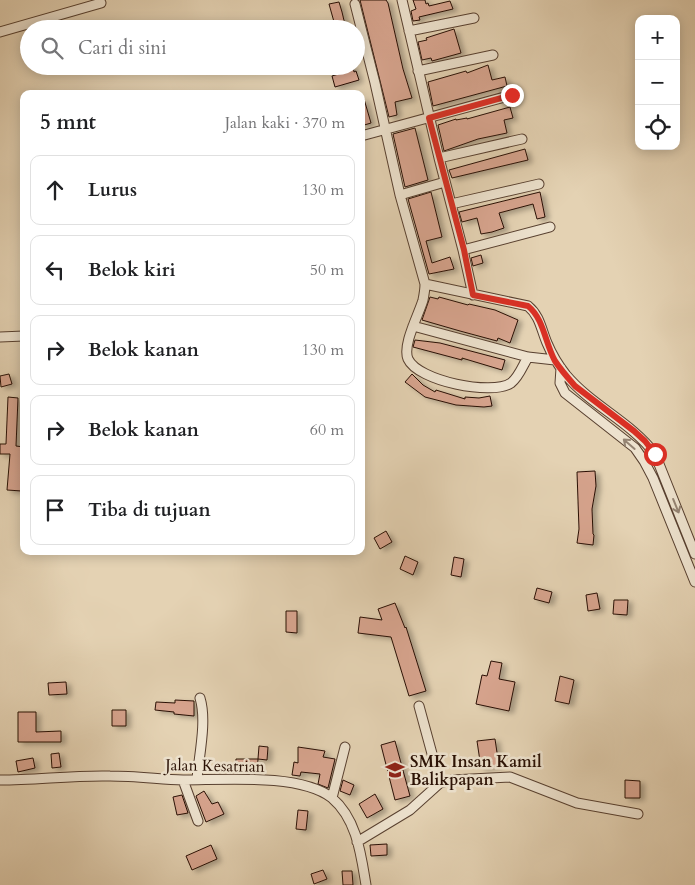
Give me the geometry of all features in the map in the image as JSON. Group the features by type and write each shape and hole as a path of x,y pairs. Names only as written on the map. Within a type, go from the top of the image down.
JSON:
{"street":[{"path":"402,0 429,118 464,250 473,295"},
{"path":"42,20 101,3"},
{"path":"355,4 359,20"},
{"path":"409,31 474,18"},
{"path":"0,32 20,26"},
{"path":"365,41 400,195 426,284 408,340 408,359 424,373 446,382 488,388 500,387 510,383 516,378 528,356"},
{"path":"418,71 493,54"},
{"path":"365,135 512,95"},
{"path":"439,158 522,139"},
{"path":"400,195 445,182"},
{"path":"451,204 540,184"},
{"path":"464,250 550,227"},
{"path":"426,284 528,306 535,312 558,364 575,386 634,431 655,454 695,554"},
{"path":"413,326 558,364"},
{"path":"0,336 20,336"},
{"path":"558,364 560,383 565,393 635,448 644,461 653,478 695,582"},
{"path":"197,779 202,729 200,698"},
{"path":"419,706 440,783"},
{"path":"332,798 345,747"},
{"name":"Jalan Kesatrian","path":"0,780 68,776 112,776 183,780 265,780 300,784 321,791 340,806 350,822 358,842 366,885"},
{"path":"358,842 410,810 440,783 452,780 510,776 577,803 638,814"},
{"path":"183,780 198,821"}],"building":[{"path":"360,0 386,0 412,98 395,102 397,115 389,117"},
{"path":"413,0 425,0 429,6 450,1 453,9 419,17 420,20 413,21 411,11 416,9"},
{"path":"339,2 344,20 333,20 329,4"},
{"path":"454,29 461,53 432,61 431,58 422,60 418,42"},
{"path":"488,65 492,80 505,77 507,86 433,106 428,82 466,71 467,73"},
{"path":"357,75 359,80 335,87 332,76"},
{"path":"365,102 371,123 365,125"},
{"path":"510,107 513,118 504,120 507,133 478,139 444,151 438,125"},
{"path":"415,128 428,180 405,187 393,134"},
{"path":"525,149 528,160 452,178 449,170"},
{"path":"431,192 442,237 426,241 432,263 450,257 454,269 429,274 408,199"},
{"path":"540,192 545,217 537,219 533,204 499,213 504,228 492,232 481,234 477,218 462,222 459,212"},
{"path":"481,255 483,263 473,266 471,258"},
{"path":"430,297 438,299 439,297 495,310 518,320 510,343 498,338 497,341 422,320"},
{"path":"415,340 440,343 505,360 502,370 462,358 462,360 413,347"},
{"path":"9,374 12,384 1,387 0,376"},
{"path":"412,374 423,385 435,392 436,390 465,399 465,397 479,398 490,396 492,406 456,405 425,397 405,382"},
{"path":"8,397 18,398 16,446 20,446 20,491 7,490 10,454 0,454 0,444 6,444"},
{"path":"595,471 596,486 592,509 593,545 577,543 579,529 577,472"},
{"path":"386,531 392,542 380,549 374,538"},
{"path":"405,556 418,562 413,575 400,569"},
{"path":"454,557 464,559 461,577 451,575"},
{"path":"537,588 552,592 549,603 534,599"},
{"path":"597,593 600,609 588,611 586,595"},
{"path":"614,600 628,600 627,615 613,614"},
{"path":"395,603 406,627 426,691 409,696 391,637 358,633 360,617 382,620 378,609"},
{"path":"286,611 297,611 297,633 286,632"},
{"path":"491,661 502,663 499,679 515,682 509,711 476,704 482,675 487,676"},
{"path":"560,676 574,680 569,704 555,701"},
{"path":"66,682 67,694 49,695 48,683"},
{"path":"175,700 194,701 194,716 155,710 156,702 175,703"},
{"path":"112,710 126,710 126,726 112,726"},
{"path":"18,712 36,712 36,732 61,731 61,742 18,742"},
{"path":"495,739 499,766 481,768 477,741"},
{"name":"SMK Insan Kamil Balikpapan","path":"395,741 410,796 395,800 381,745"},
{"path":"259,746 268,747 267,760 258,759"},
{"path":"298,747 325,751 323,757 335,759 328,788 318,784 320,774 301,772 300,776 292,775 294,762 298,763"},
{"path":"59,753 61,767 52,768 51,754"},
{"path":"33,758 35,768 18,772 16,761"},
{"path":"236,759 258,759 257,773 235,772"},
{"path":"343,780 354,785 350,795 340,791"},
{"path":"625,780 640,781 640,798 625,798"},
{"path":"204,791 212,804 218,802 224,814 206,822 196,796"},
{"path":"375,794 383,809 367,818 359,804"},
{"path":"182,795 188,813 177,815 173,797"},
{"path":"298,810 308,811 306,830 296,829"},
{"path":"387,844 387,855 371,856 370,845"},
{"path":"211,845 217,859 192,870 186,856"},
{"path":"323,870 327,879 314,884 311,874"},
{"path":"342,871 352,871 353,885 343,885"}],"place":[{"name":"SMK Insan Kamil Balikpapan","path":"395,770"}],"route":[{"path":"512,95 429,118 464,250 473,295 528,306 535,312 555,360 575,386 634,431 655,454"}]}
